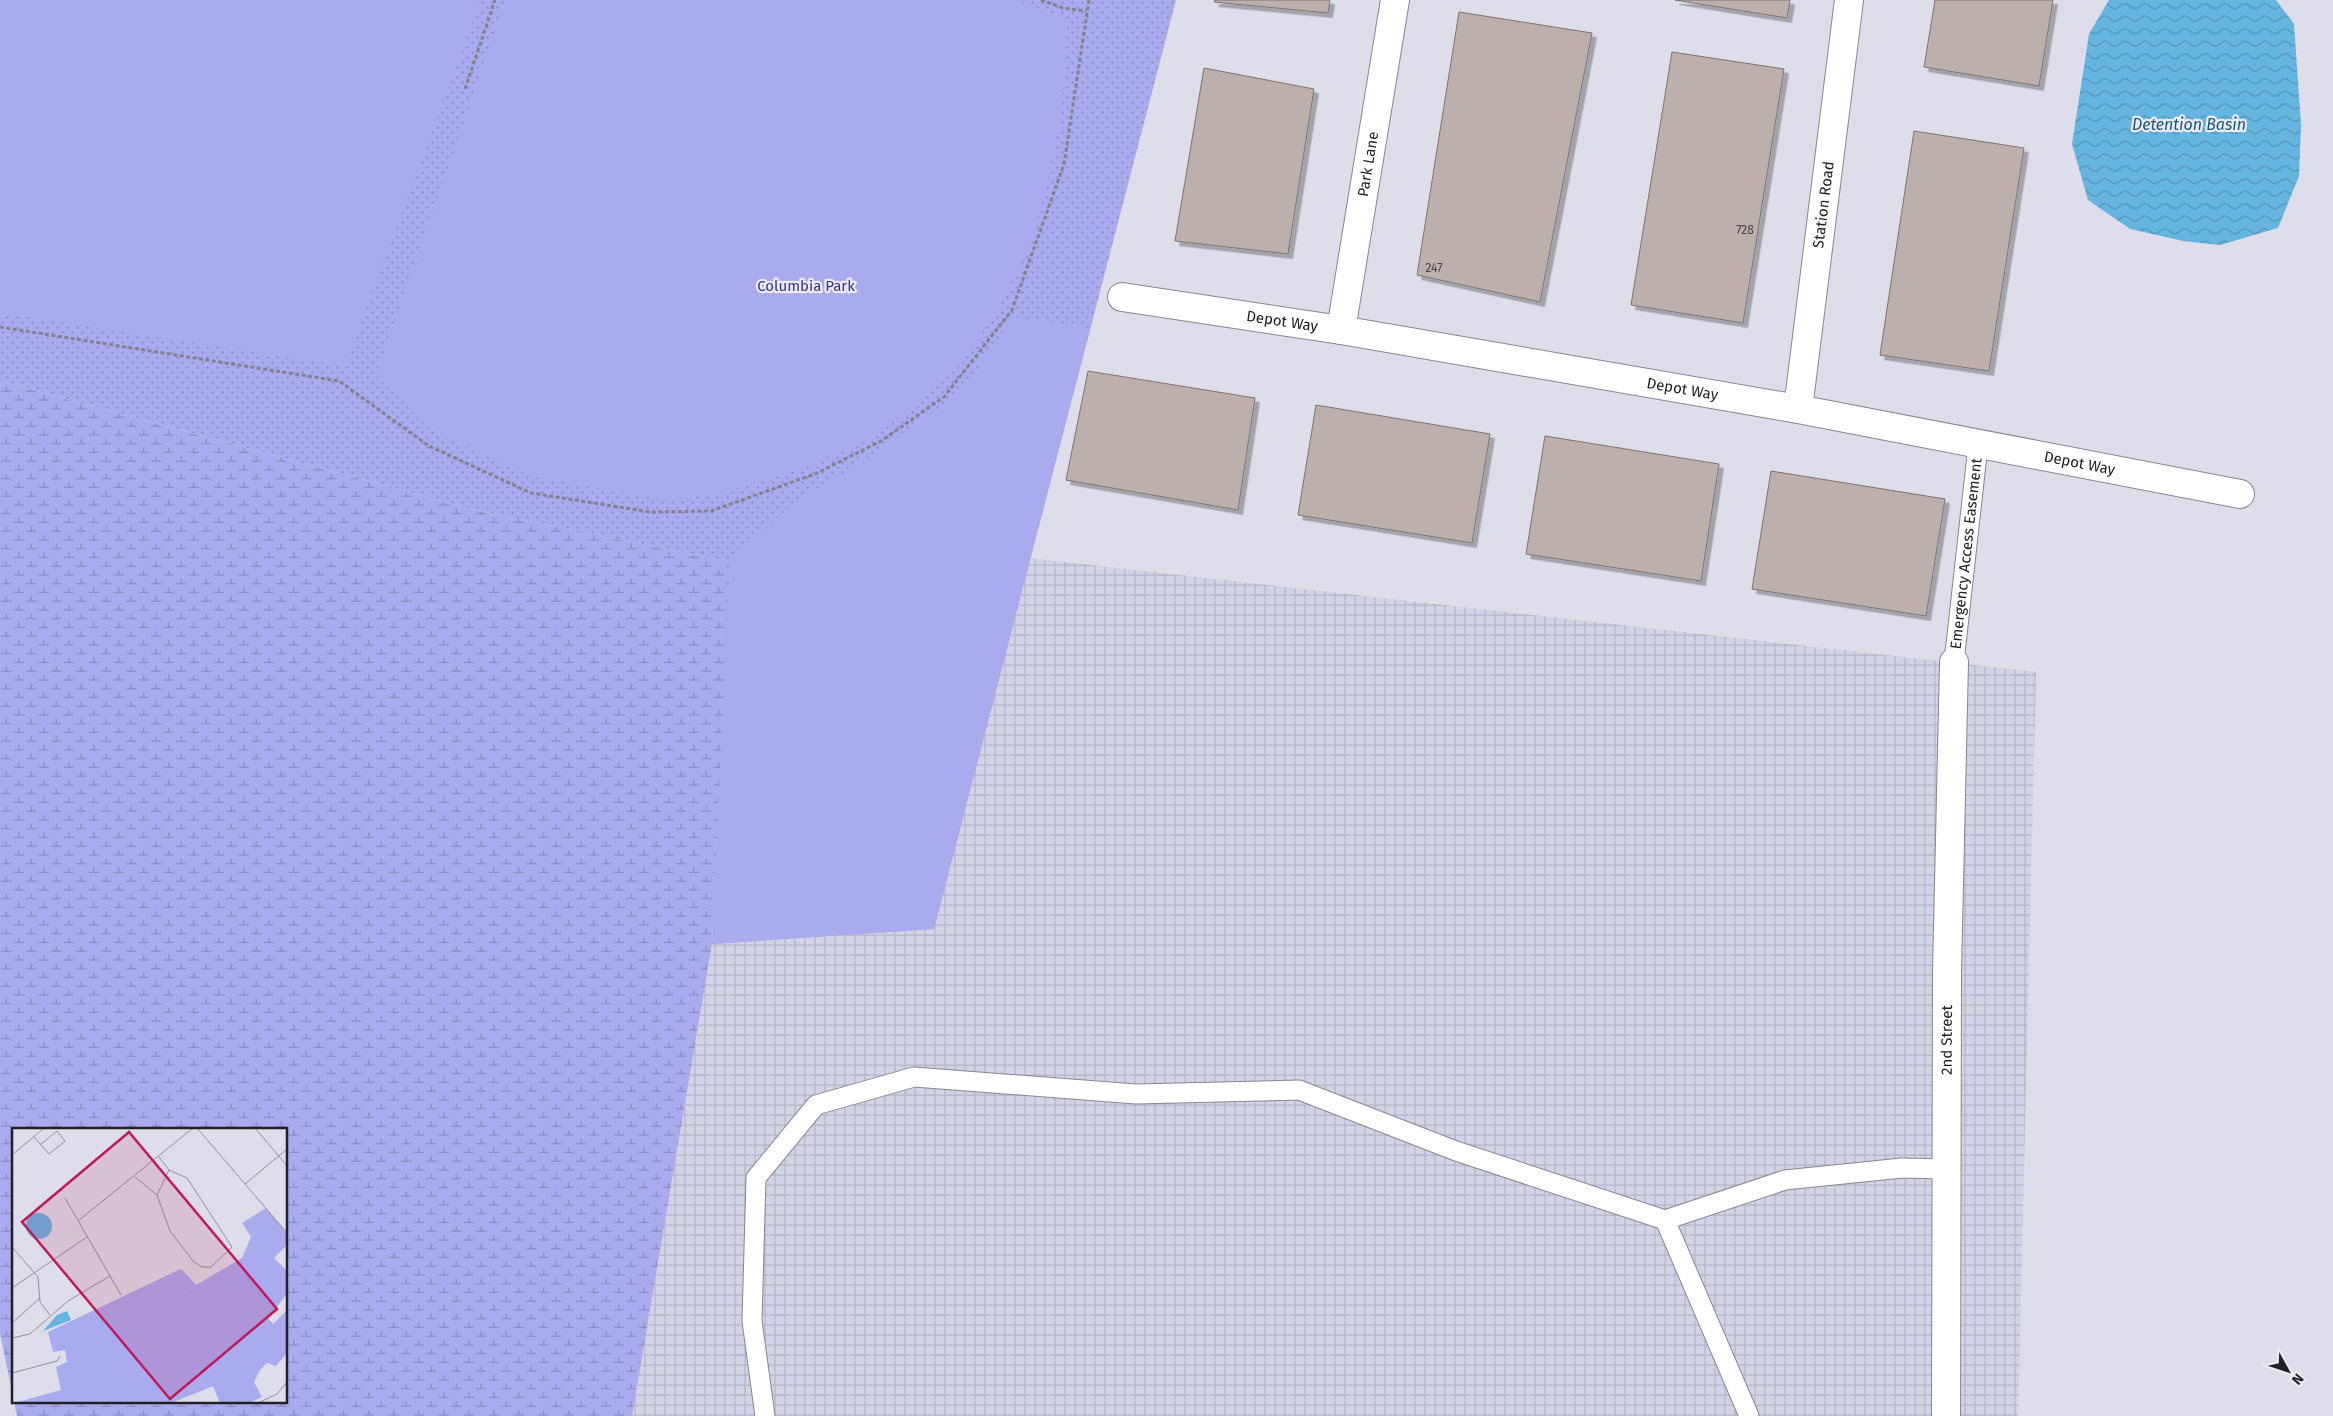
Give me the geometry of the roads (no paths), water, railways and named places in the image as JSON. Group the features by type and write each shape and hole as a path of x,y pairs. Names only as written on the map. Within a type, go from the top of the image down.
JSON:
{"street":[{"name":"Park Lane","path":"1341,330 1395,0"},
{"name":"Station Road","path":"1798,409 1849,0"},
{"name":"Depot Way","path":"1122,297 1341,330 1798,409 1978,446 2240,494"},
{"name":"2nd Street","path":"1946,1416 1947,972 1954,662"}],"lane":[{"name":"Emergency Access Easement","path":"1954,662 1978,446"},
{"path":"765,1416 752,1321 756,1178 816,1105 914,1076 1136,1094 1300,1090 1456,1151 1665,1220 1785,1180 1902,1168 1946,1169"},
{"path":"1665,1220 1749,1416"}],"water":[{"name":"Detention Basin","path":"2109,0 2276,0 2294,24 2301,125 2299,176 2278,228 2220,245 2183,241 2130,229 2088,200 2072,144 2089,34"}],"park label":[{"name":"Columbia Park","path":"806,286"}]}
